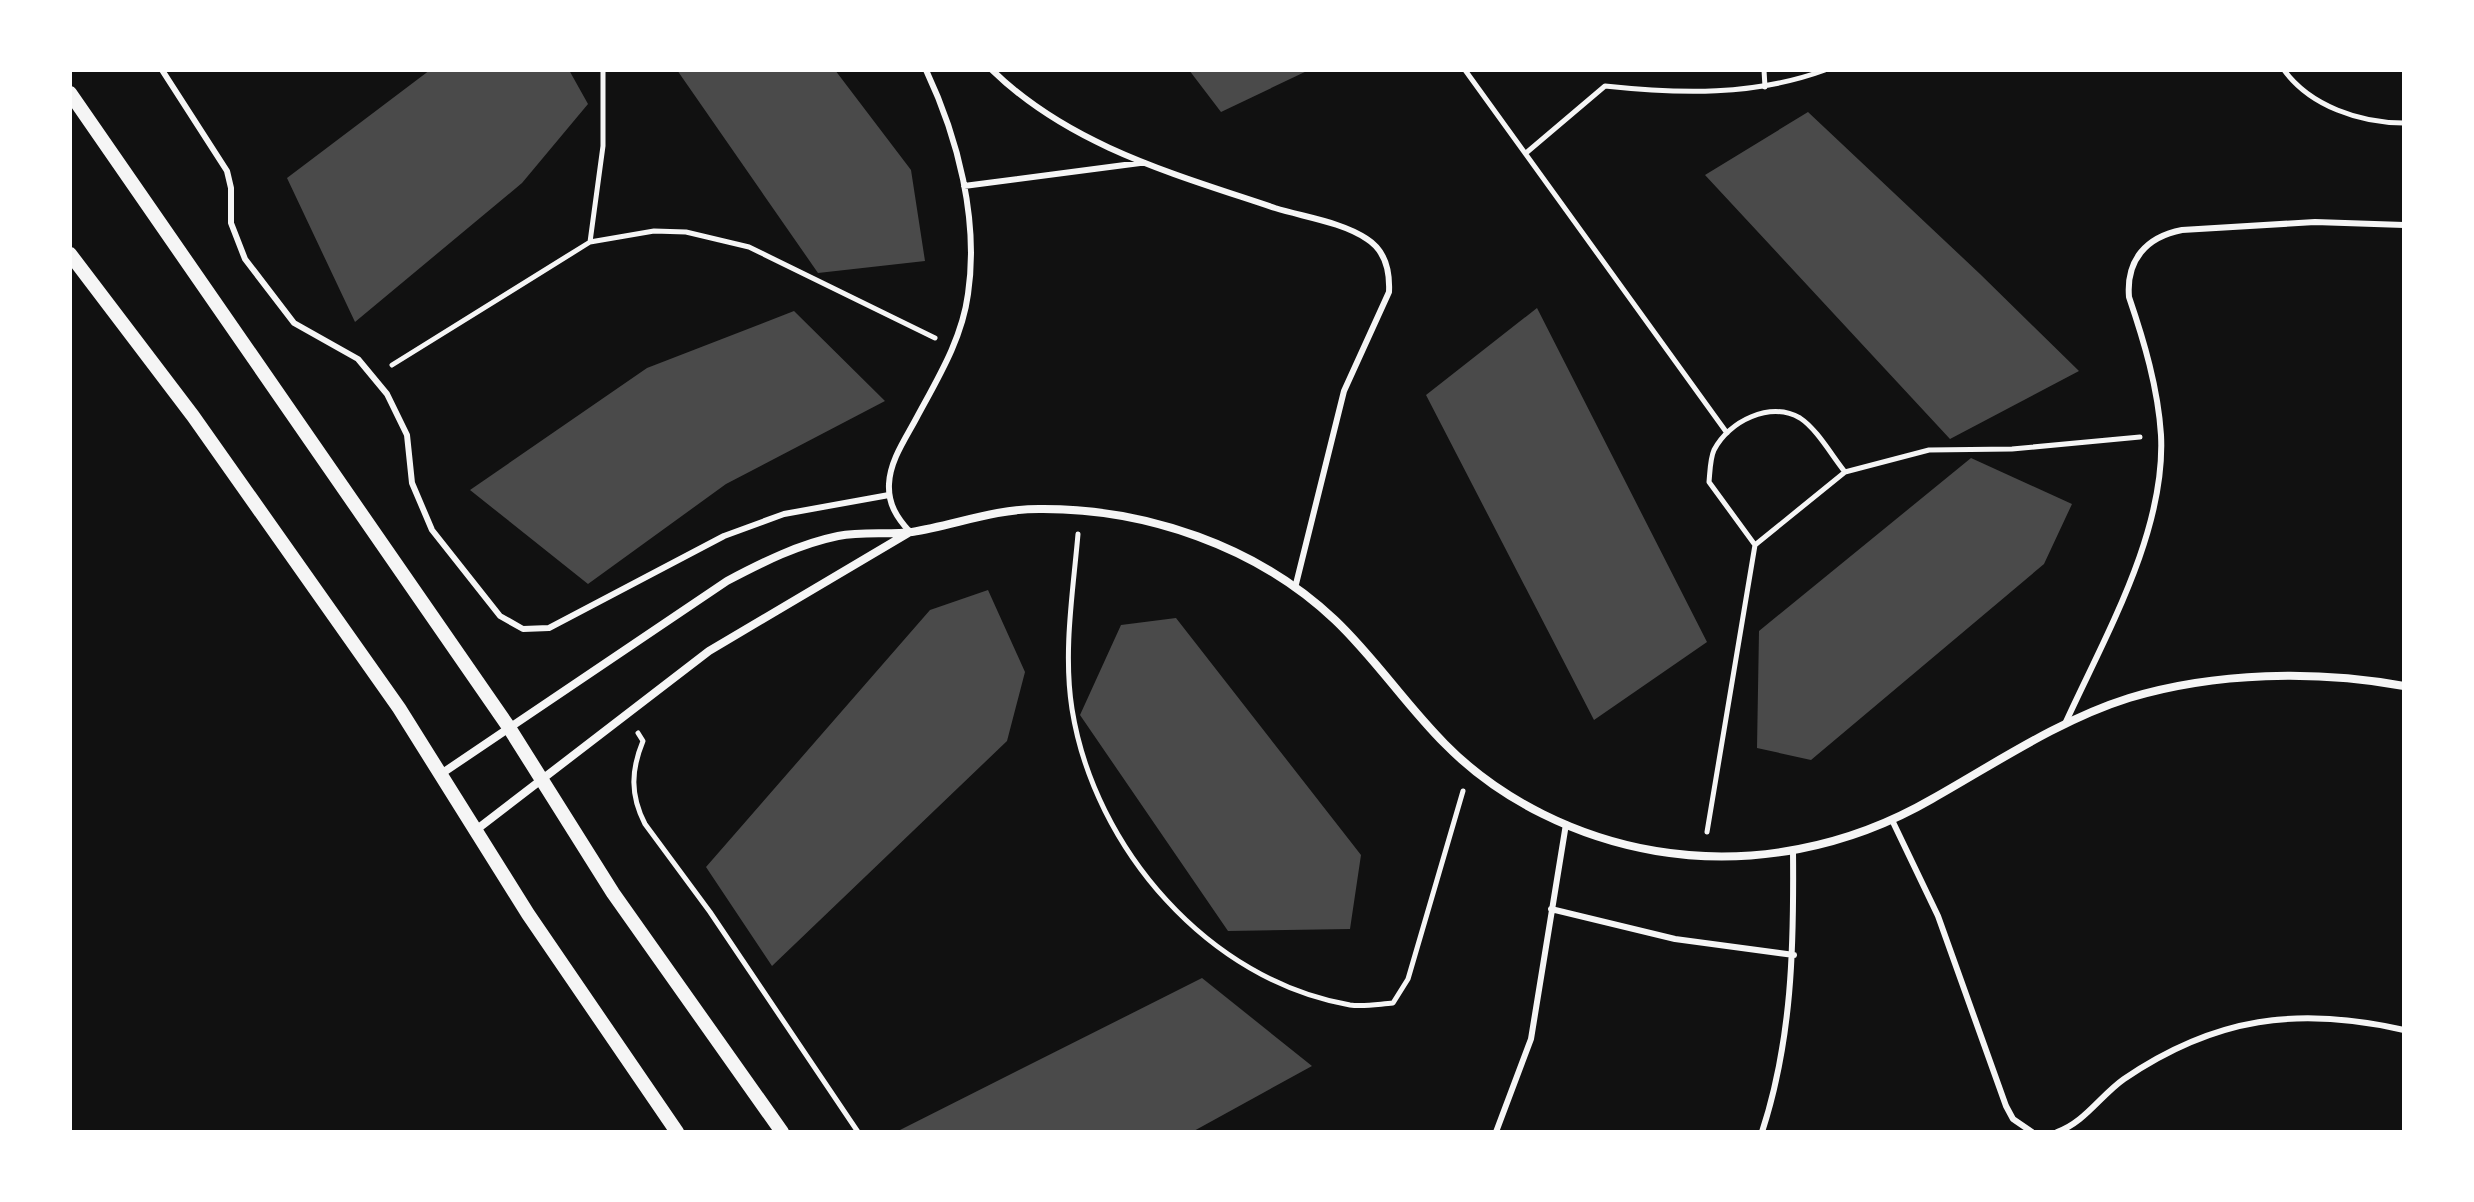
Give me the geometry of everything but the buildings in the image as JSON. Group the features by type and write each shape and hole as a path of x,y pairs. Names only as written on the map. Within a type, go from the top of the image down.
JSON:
{"street":[{"path":"70,93 508,726 613,893 782,1132"},
{"path":"70,254 262,512 399,708 528,914 677,1132"},
{"path":"441,774 727,581 768,559 838,536 910,532 994,512 1080,511 1156,524 1214,543 1294,589 1332,617 1470,767 1532,808 1566,824 1641,847 1703,856 1751,856 1793,851 1844,839 1892,820 2065,724 2129,698 2195,684 2262,677 2330,677 2404,686"},
{"path":"476,830 626,712 755,621 910,532"}],"lane":[{"path":"162,70 227,171 231,188 231,223 245,259 294,323 358,359 375,375 407,435 412,483 432,530 500,616 523,629 549,628 666,564 736,531 784,514 889,495"},
{"path":"910,532 893,510 889,495 892,467 953,347 968,297 972,260 964,186 949,130 926,70"},
{"path":"992,70 1049,117 1095,143 1143,163 1355,232 1369,239 1386,262 1389,292 1351,371 1337,411 1294,589"},
{"path":"964,186 1143,163"},
{"path":"2065,724 2140,553 2160,462 2161,435 2148,358 2129,297 2131,266 2152,241 2182,230 2315,222 2404,225"},
{"path":"1892,820 1938,916 2006,1106 2013,1119 2032,1132"},
{"path":"1496,1132 1531,1039 1548,953 1551,909 1566,824"},
{"path":"1762,1132 1778,1070 1794,955 1793,851"},
{"path":"1551,909 1675,939 1794,955"},
{"path":"2057,1132 2078,1120 2114,1086 2156,1057 2202,1035 2251,1022 2302,1016 2353,1019 2404,1030"}],"path":[{"path":"590,242 603,146 603,70"},
{"path":"1465,70 1727,433"},
{"path":"1764,70 1765,87"},
{"path":"1526,153 1605,86 1704,92 1765,87 1825,70"},
{"path":"2284,70 2310,96 2334,109 2364,118 2404,123"},
{"path":"375,375 590,242 654,231 718,237 778,260 953,347"},
{"path":"1755,545 1709,482 1713,453 1727,433 1754,416 1781,410 1803,420 1845,472"},
{"path":"1703,856 1755,545 1845,472 1929,450 2012,449 2161,435"},
{"path":"1080,511 1067,659 1072,710 1084,761 1103,809 1138,865 1162,896 1199,931 1242,962 1288,986 1352,1005 1393,1003 1408,979 1470,767"},
{"path":"626,712 643,741 633,782 638,810 645,824 710,912 858,1132"}]}
